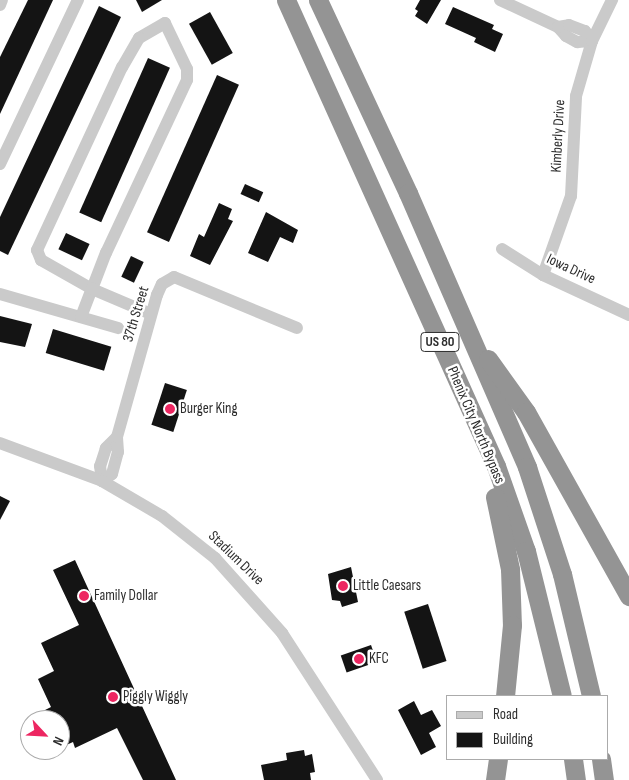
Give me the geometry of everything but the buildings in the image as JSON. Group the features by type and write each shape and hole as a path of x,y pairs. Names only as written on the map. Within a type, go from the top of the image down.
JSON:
{"highway":[{"name":"Phenix City North Bypass","path":"286,0 496,466 526,551 562,695"},
{"name":"Phenix City North Bypass","path":"318,0 527,467 546,520 576,629 591,695"},
{"path":"465,327 526,412 629,596"},
{"path":"456,377 491,480 510,569 512,625 505,695"},
{"path":"496,780 498,760"},
{"path":"573,760 576,780"},
{"path":"601,760 604,780"}],"street":[{"path":"0,5 2,0"},
{"path":"0,164 78,0"},
{"path":"500,0 558,26 566,36 578,42 592,41"},
{"name":"Kimberly Drive","path":"543,275 571,196 576,96 592,41 612,0"},
{"path":"81,317 92,289 187,80 185,64 165,23 139,38 122,67 37,250 41,260 92,289 151,314"},
{"name":"Iowa Drive","path":"502,249 543,275 629,315"},
{"name":"37th Street","path":"102,481 100,466 106,448 117,437 151,314 162,284 174,277 297,328"},
{"path":"0,294 118,328"},
{"name":"Stadium Drive","path":"0,443 102,481 190,536 258,603 320,689 377,780"}],"place":[{"name":"Burger King","path":"170,409"},
{"name":"Little Caesars","path":"343,586"},
{"name":"Family Dollar","path":"84,596"},
{"name":"KFC","path":"359,659"},
{"name":"Piggly Wiggly","path":"113,697"}]}
